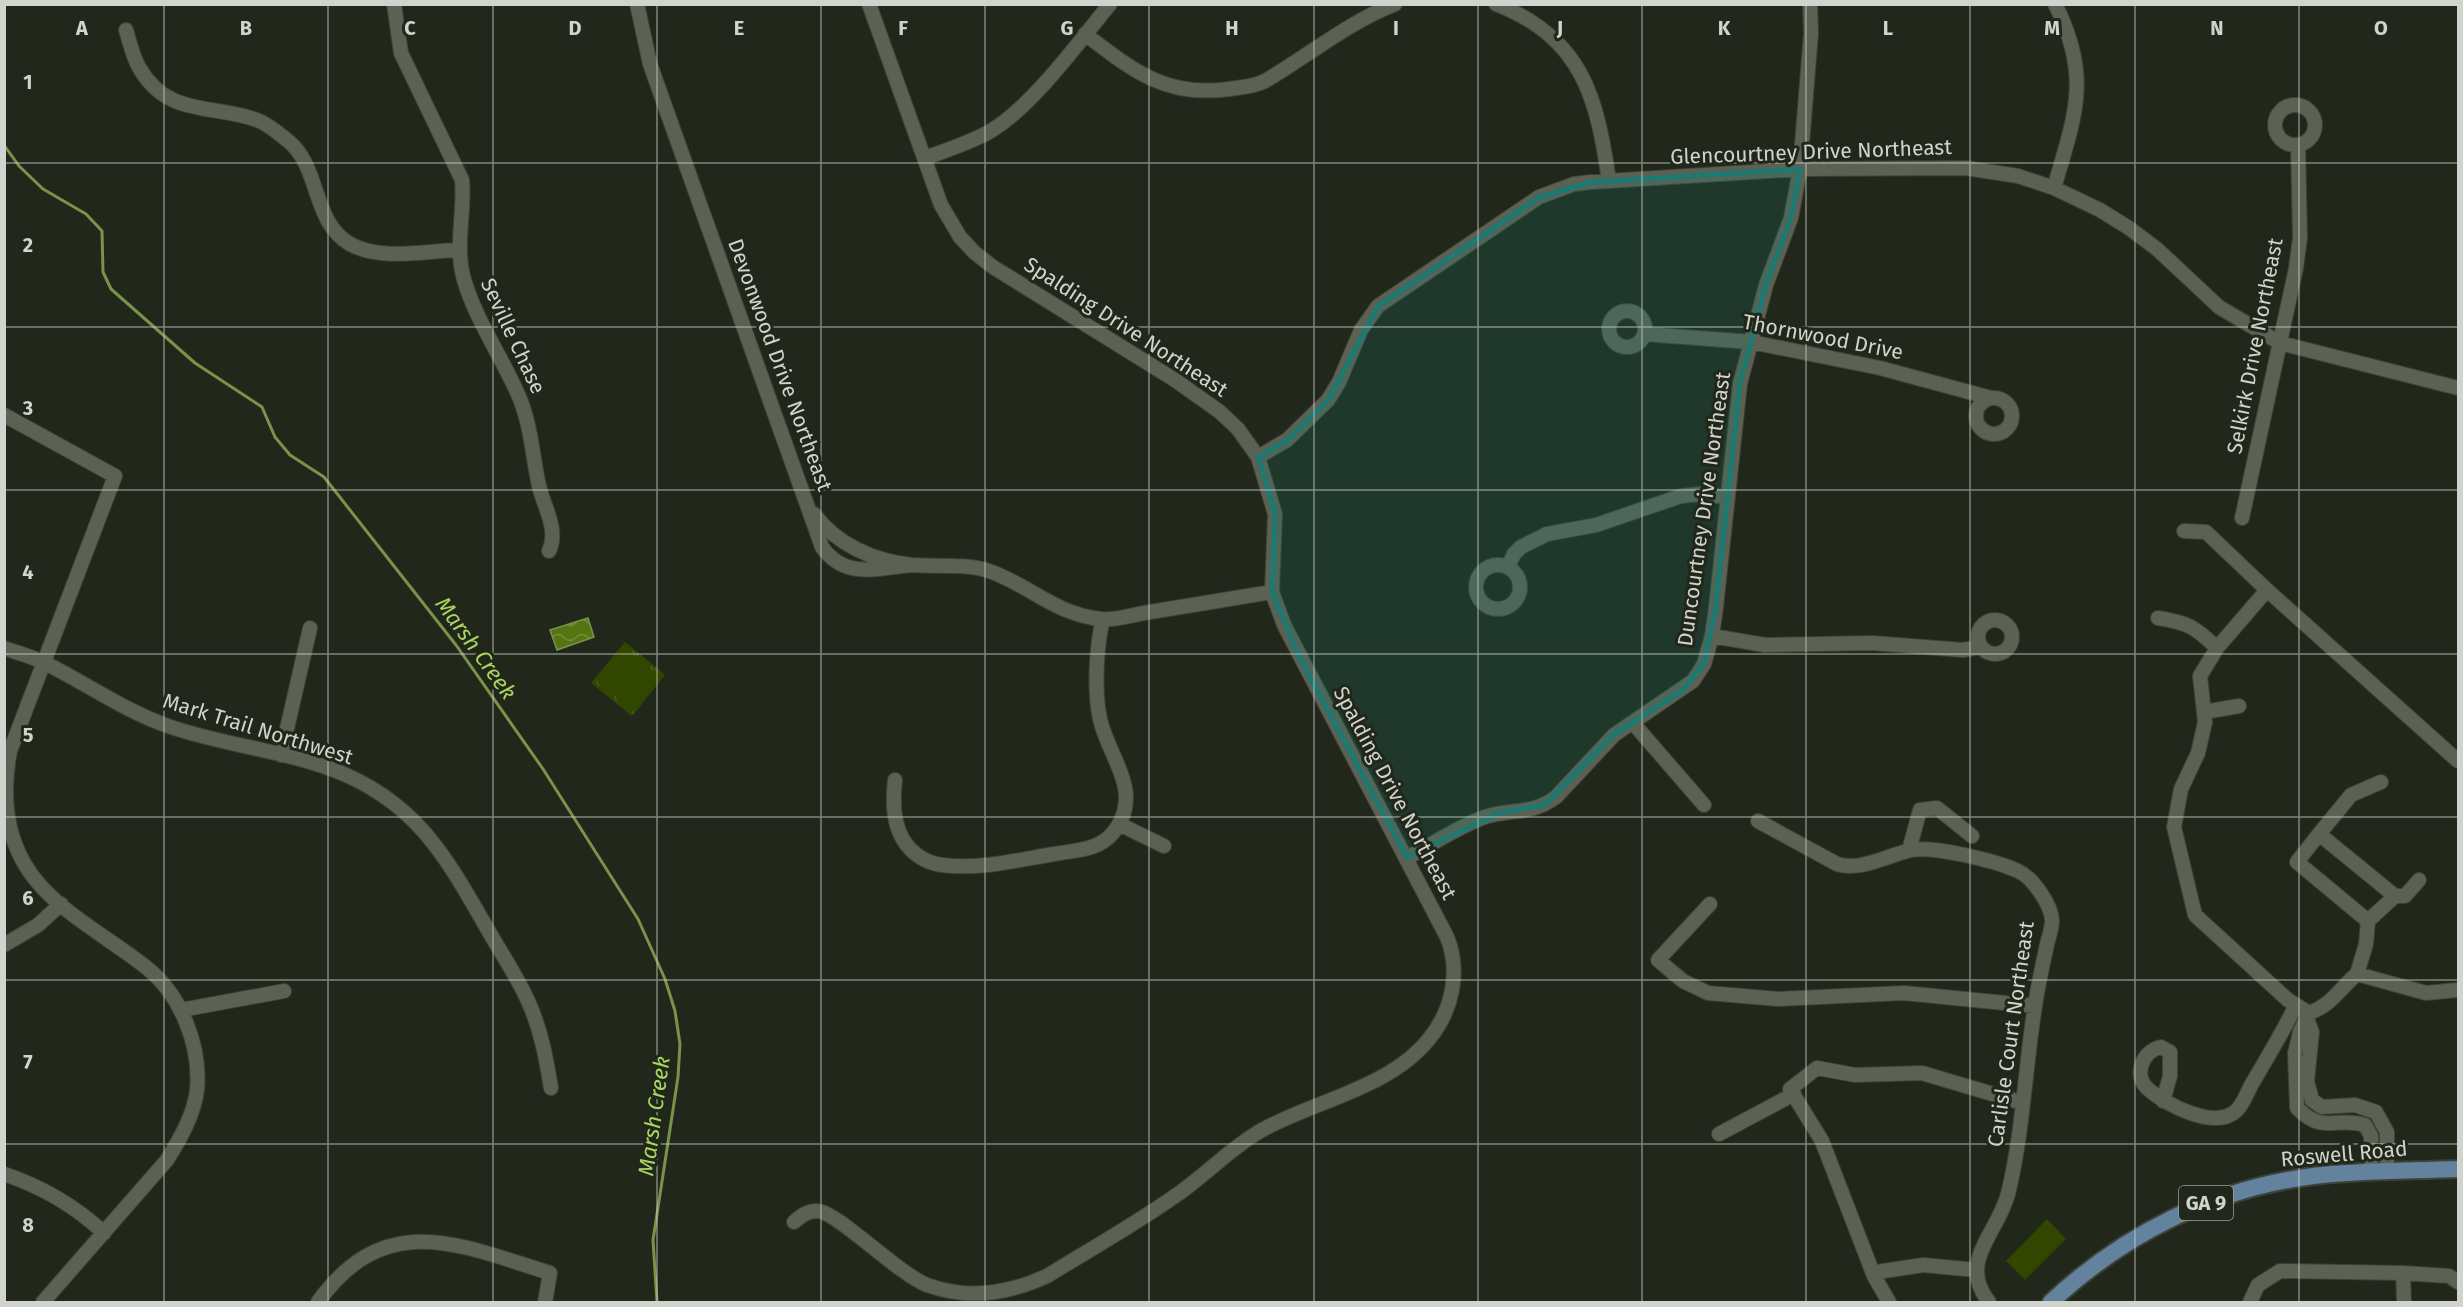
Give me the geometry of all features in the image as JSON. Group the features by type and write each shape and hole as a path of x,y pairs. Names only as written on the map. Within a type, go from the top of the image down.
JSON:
{"main road":[{"name":"Roswell Road","path":"2051,1302 2125,1243 2190,1209 2262,1185 2314,1176 2458,1169"}],"street":[{"name":"Seville Chase","path":"394,4 401,53 462,180 463,195 458,250 463,277 472,303 518,393 527,416 539,486 553,533 553,543 549,551"},
{"name":"Devonwood Drive Northeast","path":"637,4 650,64 807,505 828,530 851,548 878,559 912,565 952,565 987,570 1016,582 1058,608 1103,620 1272,592"},
{"name":"Spalding Drive Northeast","path":"794,1222 809,1212 827,1213 902,1272 926,1284 950,1291 976,1294 1001,1292 1025,1286 1047,1276 1175,1196 1260,1131 1385,1075 1408,1059 1428,1041 1440,1023 1449,1004 1454,982 1454,961 1447,937 1299,657 1272,592 1275,514 1258,457 1238,429 1220,412 1172,378 993,267 960,237 947,218 869,4"},
{"path":"925,158 974,140 1006,121 1027,101 1110,4"},
{"path":"1085,34 1129,68 1150,80 1182,90 1214,91 1263,82 1362,20 1395,4"},
{"path":"1496,4 1516,12 1539,26 1560,46 1576,67 1590,92 1599,118 1609,181"},
{"name":"Duncourtney Drive Northeast","path":"1407,858 1481,819 1497,814 1530,811 1545,805 1556,797 1614,735 1693,681 1704,664 1712,636 1737,406 1766,285 1791,218 1800,169 1811,33 1810,4"},
{"path":"2054,188 2075,113 2078,93 2078,72 2074,50 2055,4"},
{"path":"126,30 138,67 156,89 168,99 186,106 256,119 290,143 304,161 327,220 336,233 349,243 364,250 382,253 458,250"},
{"name":"Selkirk Drive Northeast","path":"2242,518 2300,238 2298,145"},
{"name":"Glencourtney Drive Northeast","path":"1258,457 1287,440 1328,400 1339,382 1361,330 1378,306 1539,197 1574,184 1743,171 1966,168 2018,176 2054,188 2100,210 2129,228 2157,249 2219,307 2280,343 2458,388"},
{"name":"Thornwood Drive","path":"1644,334 1751,342 1880,368 1991,398"},
{"path":"4,415 115,477 10,751 5,775 5,800 10,832 22,859 39,884 61,904 149,969 167,988 181,1010 191,1036 197,1065 197,1090 190,1116 179,1140 166,1160 43,1302"},
{"path":"1508,567 1514,554 1521,547 1547,534 1596,525 1681,496 1701,494 1726,497"},
{"path":"807,505 822,548 840,565 859,570 912,565"},
{"path":"2184,531 2206,532 2458,762"},
{"path":"2267,590 2217,648 2200,676 2205,722 2199,753 2181,789 2174,826 2195,915 2308,1016"},
{"path":"2158,618 2185,623 2200,632 2217,648"},
{"path":"895,780 893,797 895,816 901,837 917,856 938,865 953,866 1007,861 1088,848 1106,840 1119,824 1126,807 1127,790 1104,735 1097,702 1099,634 1103,620"},
{"path":"281,755 310,628"},
{"path":"1712,636 1765,645 1872,643 1963,650 1980,646"},
{"name":"Mark Trail Northwest","path":"4,648 44,663 134,711 166,725 204,738 281,755 334,770 369,787 405,812 433,840 453,869 527,999 543,1042 551,1088"},
{"path":"2204,712 2238,706"},
{"path":"1632,723 1704,805"},
{"path":"2368,921 2296,862 2351,795 2380,782"},
{"path":"1909,850 1920,810 1937,808 1972,836"},
{"name":"Carlisle Court Northeast","path":"1758,821 1849,868 1909,850 1930,850 1976,858 2020,872 2040,889 2052,920 2035,1006 2023,1103 2007,1197 1980,1251 1977,1270"},
{"path":"1119,824 1164,846"},
{"path":"2319,834 2395,896 2405,896 2420,880"},
{"path":"2379,1172 2371,1136 2365,1125 2353,1121 2318,1123 2307,1118 2297,1108 2295,1053 2300,1032 2308,1016 2325,1008 2344,984 2357,974 2366,944 2368,921 2395,896"},
{"path":"4,945 38,925 61,904"},
{"path":"1710,904 1658,960 1683,981 1708,993 1778,999 1904,993 2035,1006"},
{"path":"2357,974 2426,993 2458,990"},
{"path":"181,1010 284,991"},
{"path":"2163,1101 2185,1111 2214,1119 2237,1110 2281,1036 2296,1005"},
{"path":"1889,1302 1874,1275 1822,1141 1791,1089 1817,1068 1854,1075 1922,1073 2023,1103"},
{"path":"1719,1134 1794,1094"},
{"path":"4,1174 31,1183 58,1196 104,1233"},
{"path":"318,1302 349,1267 367,1255 398,1244 430,1240 456,1244 550,1273 545,1302"},
{"path":"1874,1275 1878,1272 1923,1265 1977,1270 1982,1293 1989,1302"},
{"path":"2250,1302 2258,1285 2280,1271 2403,1272 2449,1276 2458,1282"},
{"path":"2403,1272 2404,1302"}],"highlighted area":[{"path":"1800,169 1791,218 1766,285 1740,384 1716,607 1704,664 1682,691 1614,735 1545,805 1497,814 1407,858 1299,657 1272,592 1275,514 1258,457 1287,440 1328,400 1378,306 1539,197 1591,182"}],"green space":[{"path":"625,642 665,675 632,716 591,683"},
{"path":"623,653 637,665 612,695 598,683"},
{"path":"641,669 656,681 631,711 616,699"},
{"path":"2047,1219 2066,1239 2025,1280 2006,1261"}],"water":[{"path":"588,618 594,637 557,650 550,630"}],"waterway":[{"name":"Marsh Creek","path":"4,145 19,166 43,189 86,214 102,231 103,272 111,289 195,363 262,407 275,437 290,455 324,477 456,645 543,769 638,919 665,979 675,1011 680,1044 678,1077 653,1240 657,1302"}]}
